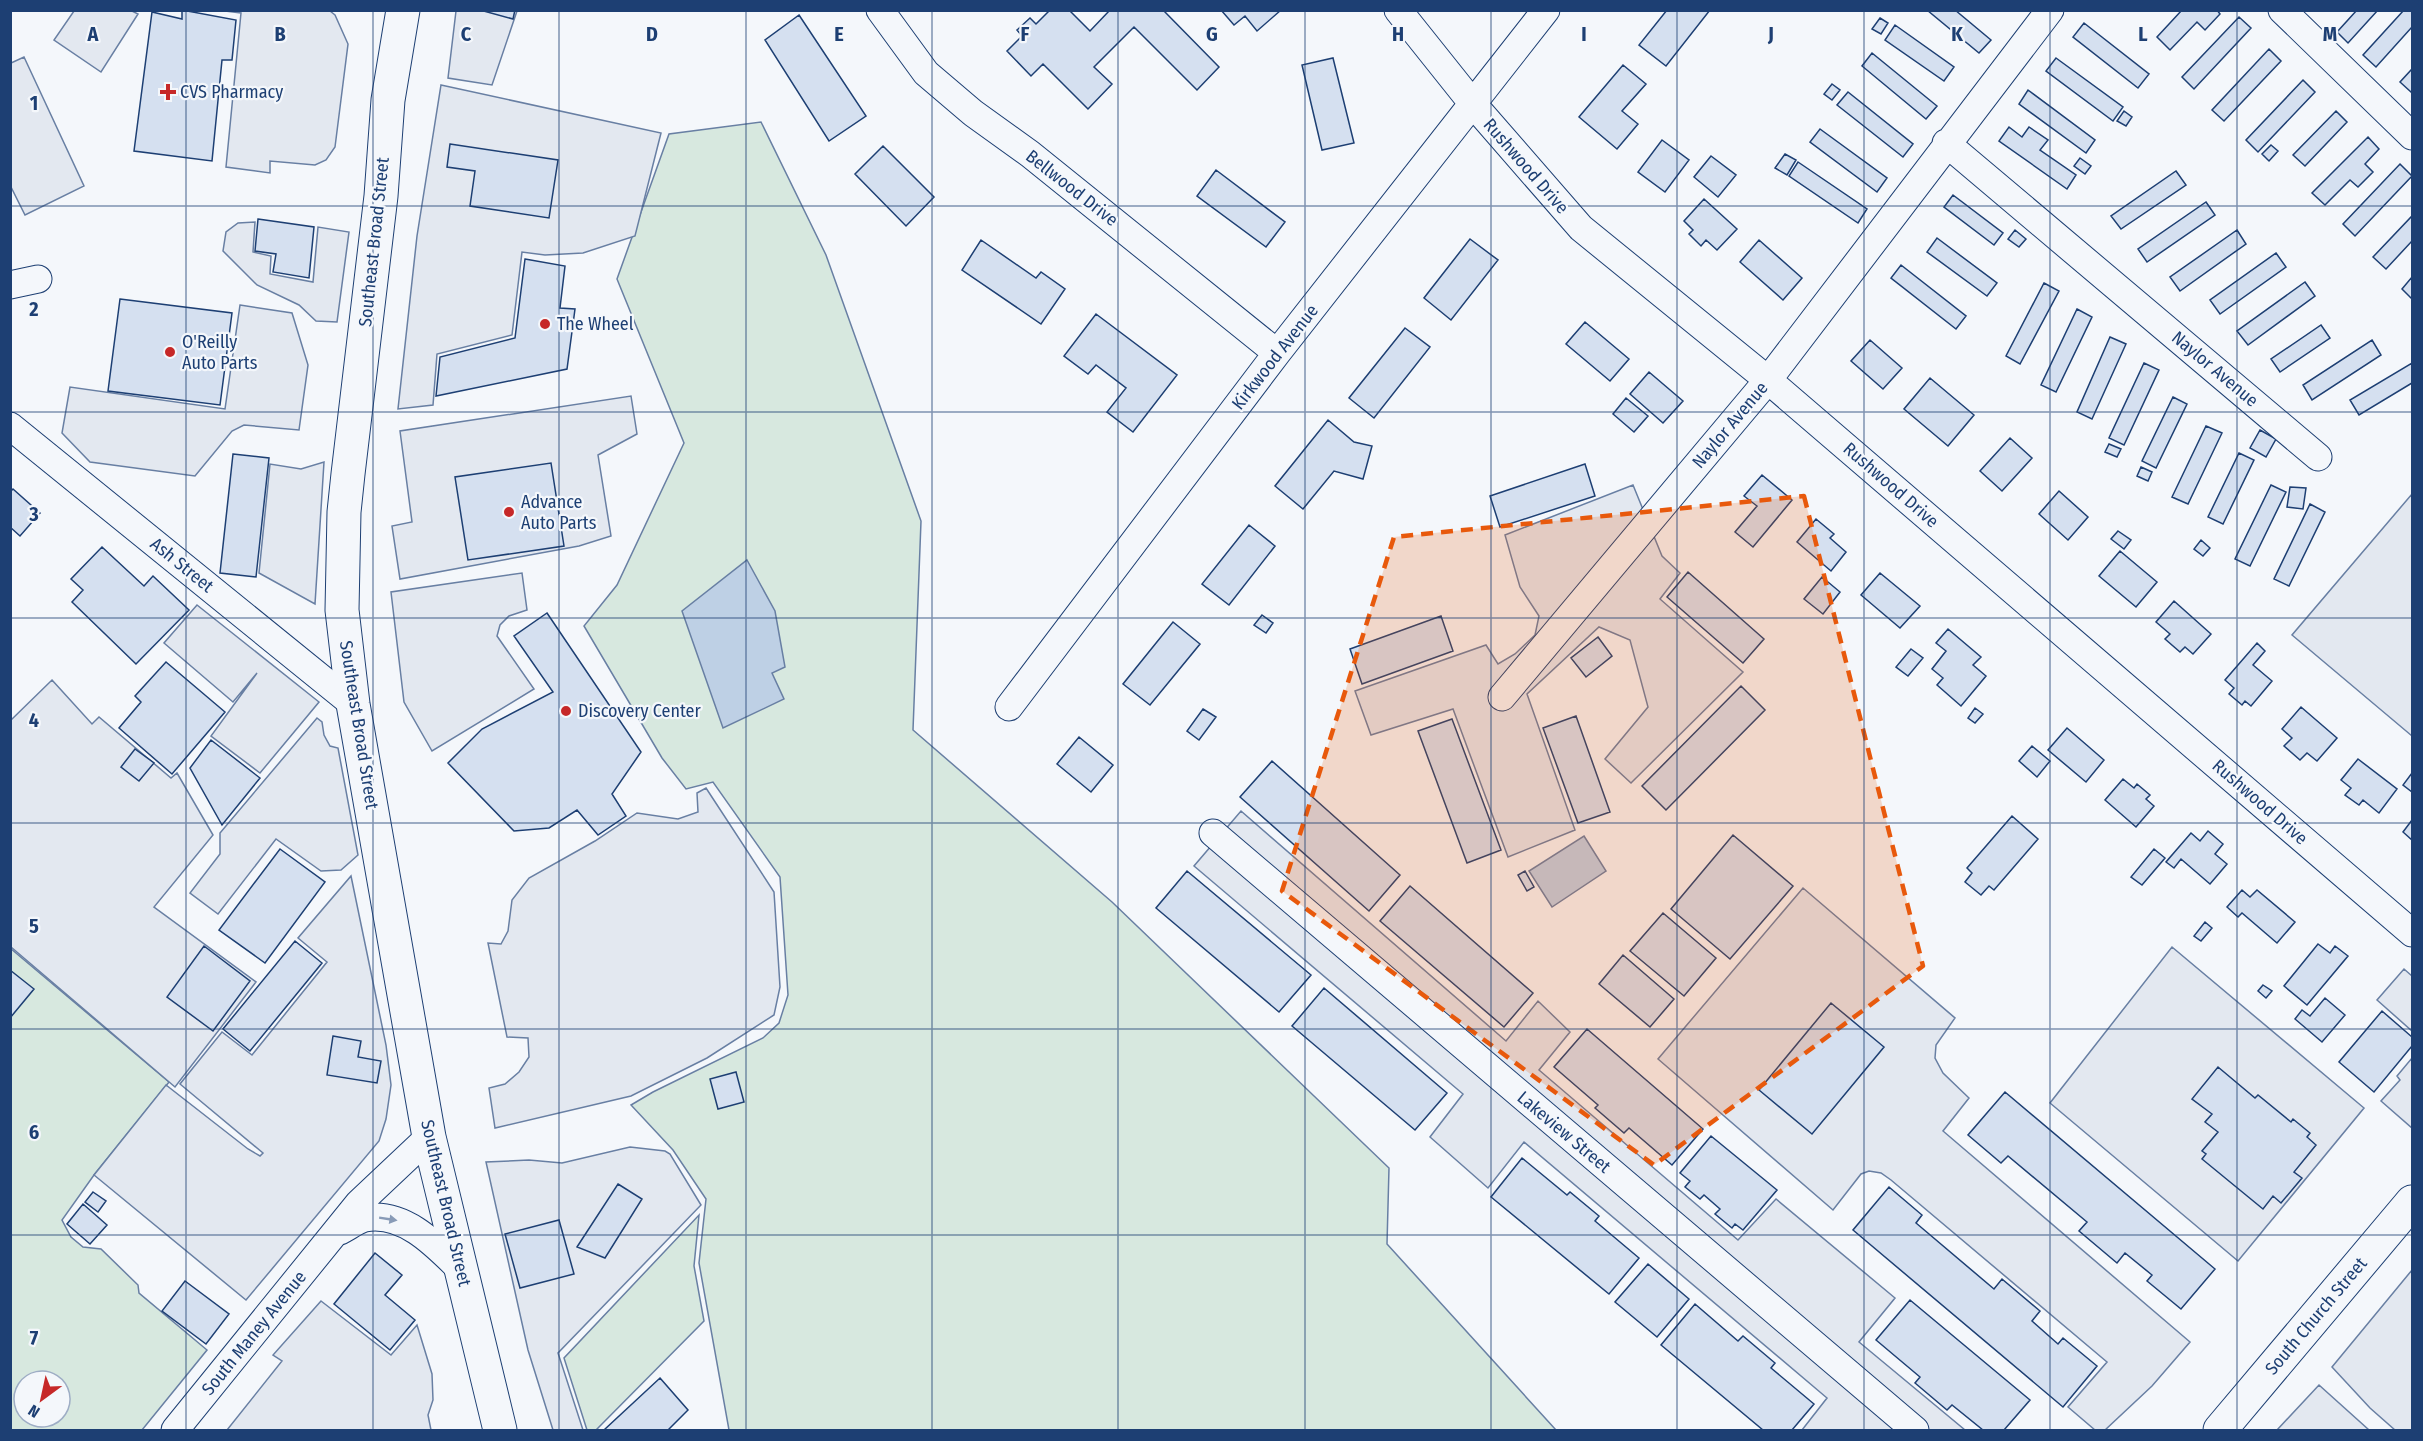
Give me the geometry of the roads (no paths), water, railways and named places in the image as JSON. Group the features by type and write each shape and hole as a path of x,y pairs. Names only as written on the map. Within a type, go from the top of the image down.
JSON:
{"main road":[{"name":"Southeast Broad Street","path":"403,10 388,100 381,196 344,512 342,610 353,704 429,1137 500,1431"},
{"name":"South Church Street","path":"2220,1431 2412,1202"}],"street":[{"name":"Bellwood Drive","path":"880,10 926,73 957,100 1030,154 1277,353"},
{"name":"Rushwood Drive","path":"1398,10 1473,104 1581,228 1768,380 2412,933"},
{"name":"Kirkwood Avenue","path":"1009,707 1277,353 1546,10"},
{"name":"Naylor Avenue","path":"1502,697 1768,380 1946,143 2050,10"},
{"path":"2282,10 2412,136"},
{"name":"Naylor Avenue","path":"1946,143 2318,457"},
{"path":"10,285 38,279"},
{"name":"Ash Street","path":"10,426 353,704"},
{"name":"Lakeview Street","path":"1213,833 1915,1431"},
{"name":"South Maney Avenue","path":"175,1431 359,1203 429,1137"},
{"name":"South Maney Avenue","path":"334,1235 363,1219 385,1217 402,1222 423,1236 461,1270"}],"water":[{"path":"747,560 775,611 785,667 772,673 784,699 723,728 682,611"},
{"path":"1584,836 1606,871 1552,907 1529,871"}],"place":[{"name":"CVS Pharmacy","path":"168,92"},
{"name":"The Wheel","path":"545,324"},
{"name":"O'Reilly Auto Parts","path":"170,352"},
{"name":"Advance Auto Parts","path":"509,512"},
{"name":"Discovery Center","path":"566,711"}]}
